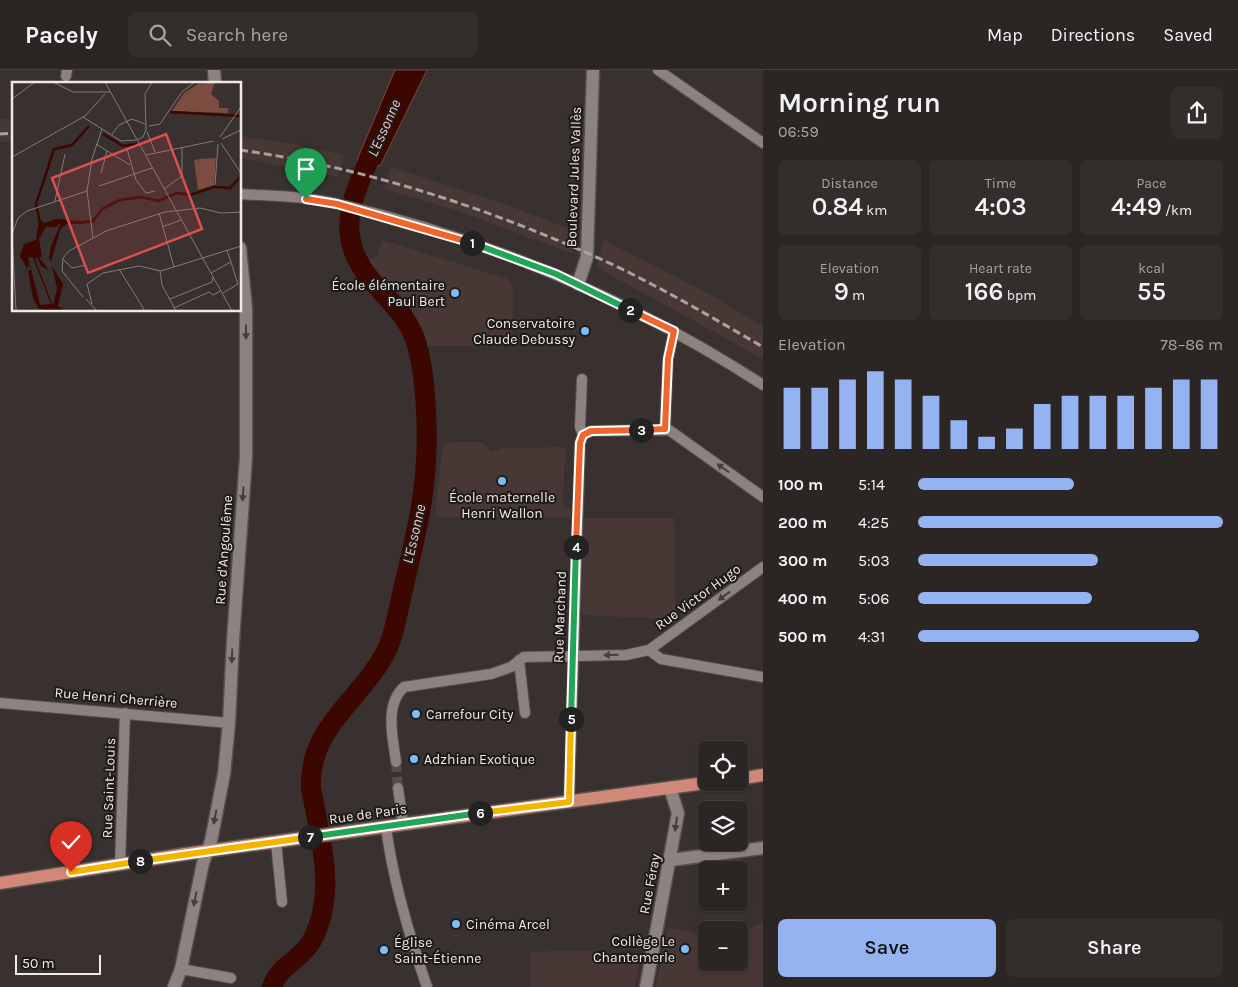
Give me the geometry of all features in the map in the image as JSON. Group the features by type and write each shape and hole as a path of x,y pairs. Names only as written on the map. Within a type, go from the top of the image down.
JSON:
{"main road":[{"path":"748,777 761,776"},
{"name":"Rue de Paris","path":"0,883 276,842 698,784"}],"street":[{"name":"Boulevard Jules Vallès","path":"578,284 586,257 593,70"},
{"path":"658,70 763,143"},
{"path":"241,194 279,196 337,204 500,252 578,284 674,331 763,385"},
{"name":"Rue d'Angoulême","path":"174,987 181,969 224,774 229,723 232,641 246,457 246,302 241,257"},
{"path":"665,429 668,359 674,331"},
{"name":"Rue Marchand","path":"569,802 580,443 583,435 580,427 582,379"},
{"path":"583,435 591,431 669,430 763,496"},
{"name":"Rue Victor Hugo","path":"649,650 763,567"},
{"path":"396,762 392,711 398,692 404,687 490,674 511,667 524,656 626,654 649,650 661,659 763,677"},
{"path":"519,660 525,714"},
{"name":"Rue Henri Cherrière","path":"0,703 229,723"},
{"name":"Rue Saint-Louis","path":"120,865 126,713"},
{"path":"398,788 403,824"},
{"name":"Rue Féray","path":"646,987 671,860 678,813 670,788"},
{"path":"386,827 391,864 398,894 427,987"},
{"path":"276,842 282,902"},
{"path":"671,860 763,848"},
{"path":"181,969 231,978"}],"shaded area":[{"path":"0,119 12,119 12,142 0,142"},
{"path":"241,136 287,143 344,155 338,177 241,158"},
{"path":"391,167 512,207 573,230 573,254 455,210 383,189"},
{"name":"École élémentaire Paul Bert","path":"382,240 508,279 513,286 512,346 425,346 419,324 408,302 379,276 367,261 377,256"},
{"path":"604,240 713,296 763,327 763,359 596,267"},
{"name":"École maternelle Henri Wallon","path":"449,442 481,442 492,452 502,448 565,447 563,507 571,508 571,518 435,517 443,444"},
{"path":"584,518 674,518 676,621 671,625 670,619 582,615"},
{"name":"Collège Le Chantemerle","path":"763,922 763,987 656,987 667,928 698,934 698,971 748,971 748,930"},
{"path":"585,950 640,960 635,987 531,987 531,952"}],"water":[{"path":"395,70 427,70 380,166 357,160"}],"waterway":[{"name":"L'Essonne","path":"272,987 280,973 307,948 319,924 324,905 325,885 322,846 311,788 313,766 319,746 328,729 367,681 389,645 395,627 423,495 427,431 421,362 417,347 405,319 358,262 351,244 349,227 351,209 363,174 379,138"}],"tunnel":[{"path":"396,762 398,788"}],"railway":[{"path":"0,134 12,133"},
{"path":"241,150 285,157 376,178 465,205 508,221 594,256 637,277 680,299 763,347"}],"place":[{"name":"École élémentaire Paul Bert","path":"455,293"},
{"name":"Conservatoire Claude Debussy","path":"585,331"},
{"name":"École maternelle Henri Wallon","path":"502,481"},
{"name":"Carrefour City","path":"416,714"},
{"name":"Adzhian Exotique","path":"414,759"},
{"name":"Cinéma Arcel","path":"456,924"},
{"name":"Collège Le Chantemerle","path":"685,949"},
{"name":"Église Saint-Étienne","path":"384,950"}],"route":[{"path":"71,872 185,854 569,802 580,443 583,435 591,431 665,429 668,359 674,331 556,274 500,252 337,204 306,199"}]}
